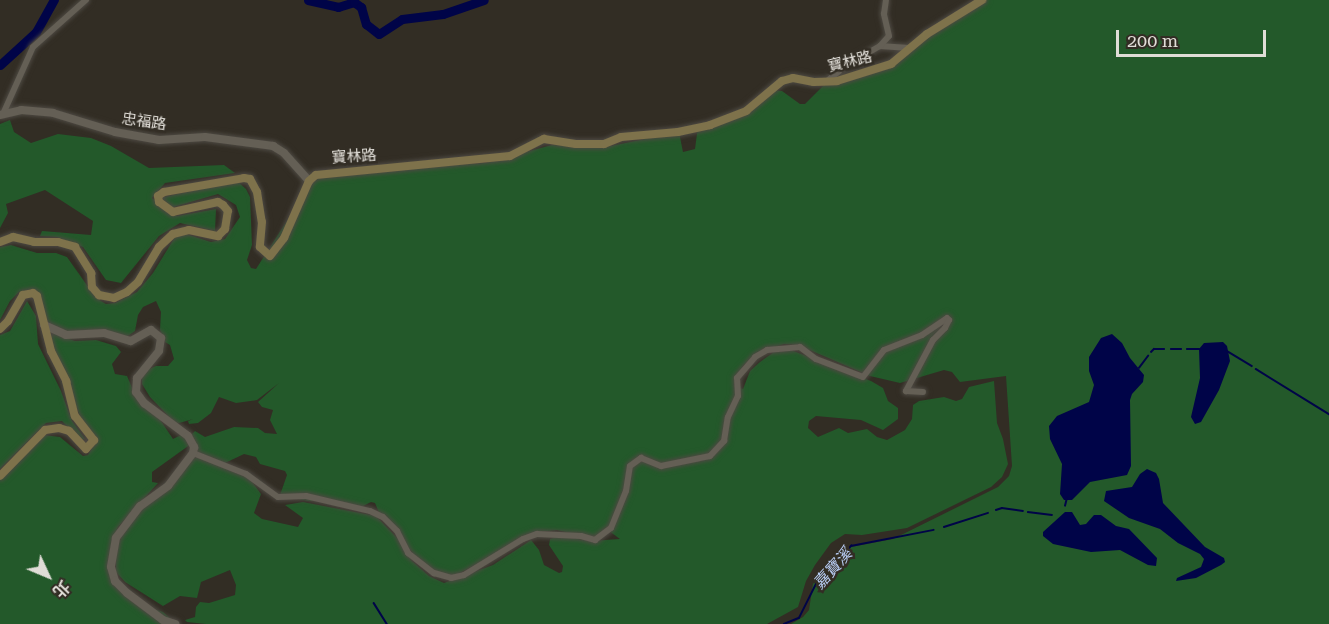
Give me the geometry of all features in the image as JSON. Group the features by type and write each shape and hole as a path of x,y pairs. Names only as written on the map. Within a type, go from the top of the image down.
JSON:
{"main road":[{"name":"寶林路","path":"309,181 323,173 510,156 544,139 576,144 596,144 621,137 678,132 734,117 782,81 793,78 826,82 857,76 891,64 909,48 982,0"},
{"path":"0,242 13,237 34,242 58,242 75,247 91,273 92,287 99,295 114,298 127,292 138,282 159,247 173,234 189,230 218,236 225,229 228,211 218,202 173,212 160,204 158,199 162,192 244,178 250,179 257,192 262,222 260,247 268,256 274,253 284,238 309,181"},
{"path":"0,328 8,321 23,295 28,293 37,296 51,351 66,381 75,416 90,433 93,444 89,448 83,448 69,431 52,428 29,445 0,476"}],"street":[{"path":"2,115 33,47 72,10 86,0"},
{"path":"826,82 846,65 880,46 889,36 884,14 886,0"},
{"path":"880,46 909,48"},
{"name":"忠福路","path":"2,115 21,110 53,113 115,132 159,140 206,137 273,146 284,153 309,181"},
{"path":"193,453 246,474 278,497 306,496 370,511 383,517 397,531 408,553 434,573 451,578 464,574 523,539 537,534 580,536 595,540 611,528 626,491 630,466 641,458 661,466 710,456 724,441 728,417 738,396 737,378 755,357 767,350 800,347 816,359 863,377 884,350 922,335 947,318 949,320 945,328 933,340 906,391 923,392"},
{"path":"44,325 66,335 104,333 131,341 151,330 161,338 159,351 137,378 136,392 144,403 188,436 194,447 193,453 168,486 140,506 116,538 112,554 115,580 163,620 175,624"}],"green space":[{"path":"984,0 1329,0 1329,624 791,624 803,617 809,610 813,584 833,557 846,548 893,539 998,487 1009,476 1012,466 1006,376 960,382 952,372 944,370 900,383 870,376 798,345 784,344 755,354 743,366 734,385 743,389 750,371 760,362 774,352 791,350 871,381 883,388 888,401 898,408 898,419 883,430 861,420 816,416 809,421 808,428 818,437 839,428 848,433 867,429 877,437 887,440 905,430 912,419 913,405 919,401 944,397 956,401 962,399 969,387 994,381 997,423 1008,464 1002,477 991,487 907,528 862,535 845,534 831,543 806,581 798,607 767,624 206,624 185,620 195,617 196,607 200,602 209,603 235,595 236,585 230,570 201,582 197,598 180,596 163,606 125,582 116,572 116,556 121,536 133,516 192,458 199,457 250,479 261,494 254,513 262,519 298,527 303,518 285,505 303,502 376,516 399,540 411,560 429,576 444,583 493,565 531,540 539,550 544,565 559,573 562,572 563,566 549,545 550,539 559,536 590,541 620,539 609,531 592,538 557,530 538,532 452,577 425,567 380,515 375,503 371,502 359,508 338,501 308,501 280,495 287,475 285,471 260,464 256,457 244,454 223,464 196,453 190,436 195,431 205,437 234,427 258,428 265,433 277,434 270,420 273,410 262,407 258,402 279,383 257,400 236,403 219,397 211,413 198,423 189,424 188,421 193,419 176,424 150,397 142,384 142,378 149,369 156,366 168,366 174,359 170,345 165,342 160,330 161,312 156,301 143,307 138,315 135,331 125,338 72,333 50,326 43,320 37,300 25,291 19,292 10,301 0,320 0,247 11,245 37,253 56,253 67,257 96,298 106,304 115,303 137,292 153,273 175,237 183,233 211,242 225,239 240,217 236,205 218,194 170,208 162,199 164,197 237,181 246,189 250,197 252,245 247,260 251,268 256,269 315,177 339,173 485,163 552,145 601,148 679,132 683,152 695,149 698,126 745,110 769,90 782,91 800,104 805,104 824,85 888,64"},
{"path":"10,120 14,132 31,143 58,134 91,138 111,146 149,168 224,165 235,173 165,183 152,198 177,216 216,209 215,231 180,223 159,236 121,283 106,280 83,247 57,237 40,236 42,231 91,235 93,221 45,190 6,204 8,213 0,228 0,124"},
{"path":"27,301 36,316 38,344 61,391 72,421 85,439 79,439 62,421 46,423 0,469 0,335 10,331"},
{"path":"48,332 75,341 96,340 116,346 121,352 112,364 115,374 127,376 134,392 159,418 173,439 181,435 191,444 152,472 152,482 158,483 118,527 108,559 113,576 151,608 163,612 177,624 0,624 0,480 44,435 60,437 83,456 88,455 94,445 44,339"}],"shaded area":[{"path":"1112,334 1122,343 1130,358 1144,375 1143,382 1132,394 1130,400 1131,466 1127,475 1090,482 1072,500 1064,500 1060,494 1062,464 1050,439 1049,426 1057,416 1089,402 1094,385 1089,371 1089,357 1101,338"},
{"path":"1223,342 1227,346 1230,361 1219,390 1201,422 1195,424 1191,417 1200,378 1199,349 1204,343"},
{"path":"1147,469 1156,473 1159,479 1163,503 1205,547 1224,558 1225,562 1196,578 1176,581 1177,578 1201,567 1204,559 1200,554 1178,543 1160,529 1129,518 1104,501 1106,491 1132,487 1140,474"},
{"path":"1065,512 1072,512 1080,525 1086,524 1094,515 1101,515 1116,526 1129,529 1157,558 1156,566 1148,565 1120,550 1091,552 1053,544 1043,536 1043,532"}],"waterway":[{"path":"0,65 36,32 54,0"},
{"path":"308,0 338,7 354,2 361,7 366,24 379,34 402,19 443,14 484,0"},
{"name":"嘉寶溪","path":"1151,352 1154,349 1164,349"},
{"name":"嘉寶溪","path":"1171,349 1181,349"},
{"name":"嘉寶溪","path":"1187,349 1199,349"},
{"name":"嘉寶溪","path":"1227,351 1252,366"},
{"name":"嘉寶溪","path":"1139,368 1148,356"},
{"name":"嘉寶溪","path":"1256,369 1329,414"},
{"name":"嘉寶溪","path":"1065,506 1067,498"},
{"name":"嘉寶溪","path":"996,510 1002,508 1023,511"},
{"name":"嘉寶溪","path":"1028,512 1052,515"},
{"name":"嘉寶溪","path":"944,527 988,513"},
{"name":"嘉寶溪","path":"784,624 799,618 817,582 851,546 933,530"},
{"path":"374,603 387,624"}]}
